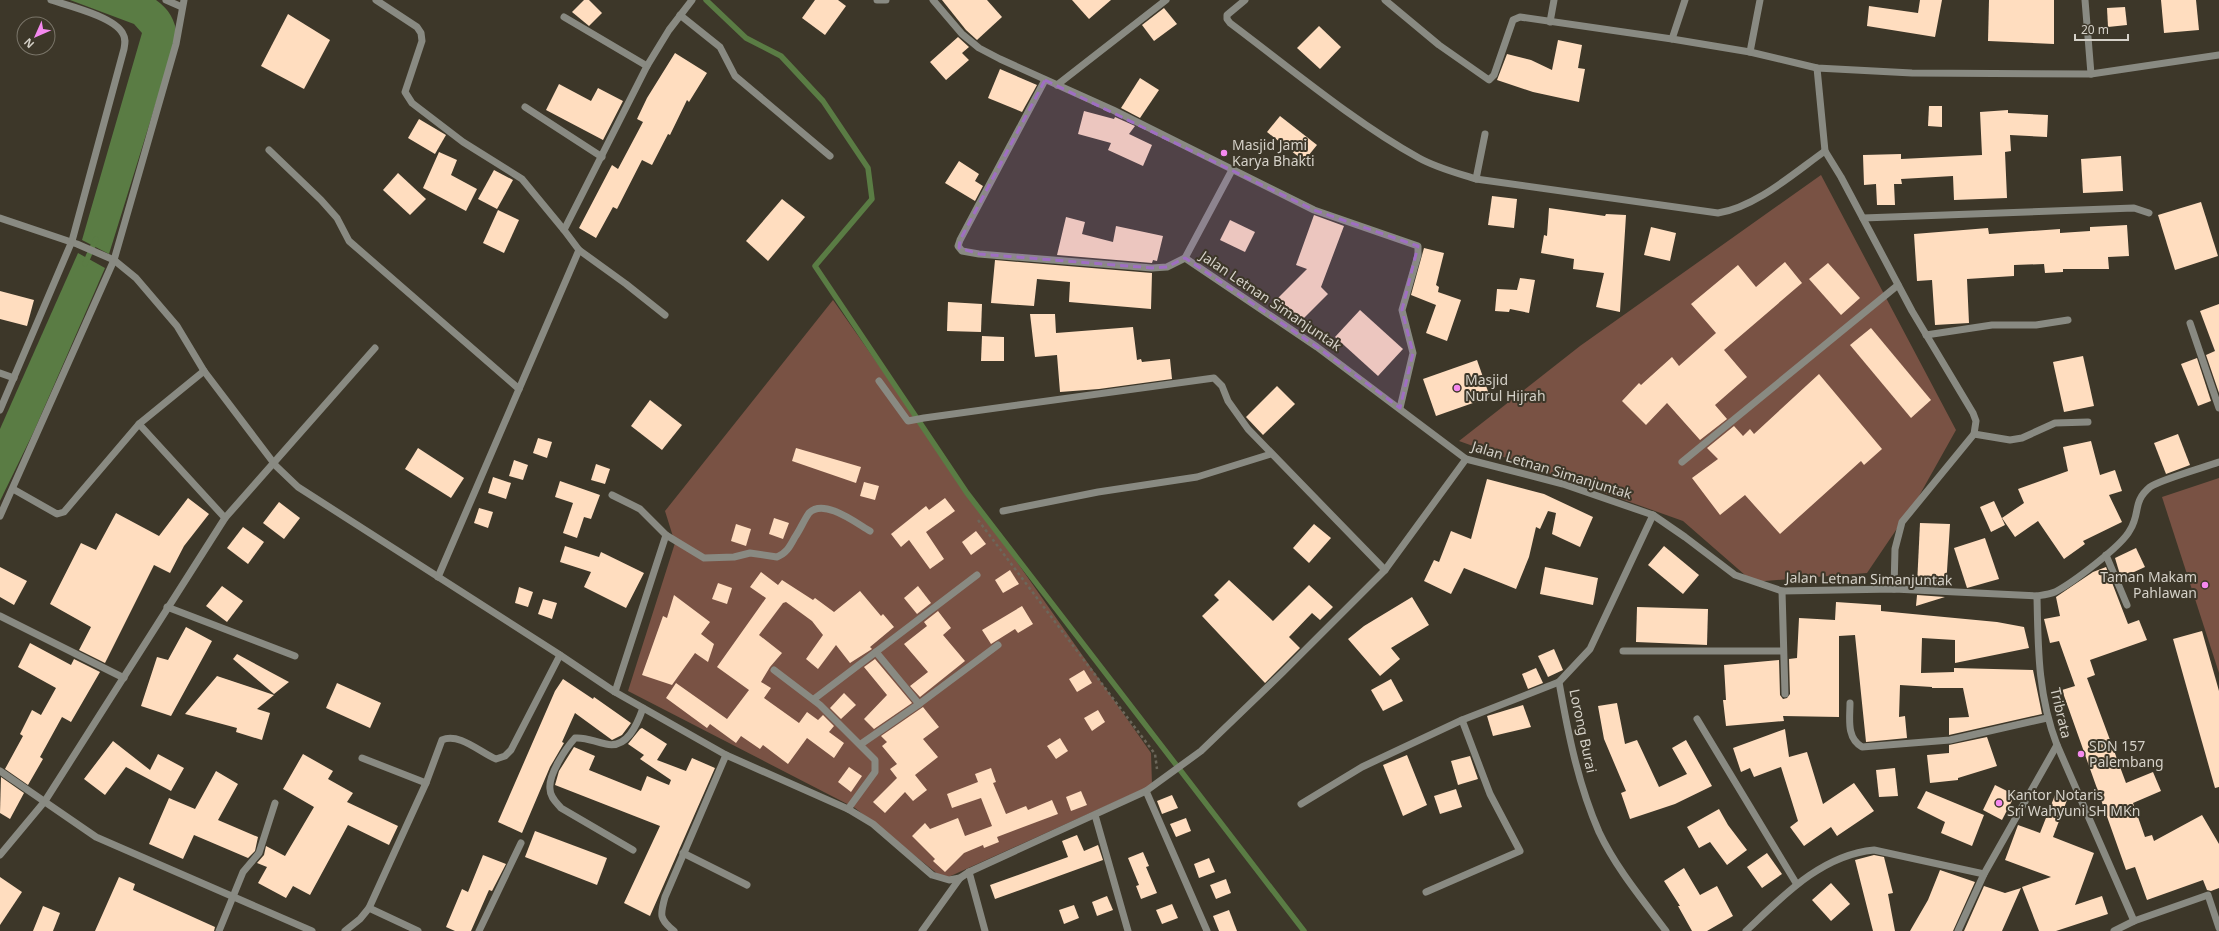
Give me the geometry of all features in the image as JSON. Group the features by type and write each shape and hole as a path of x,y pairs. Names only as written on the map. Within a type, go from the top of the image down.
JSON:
{"street":[{"path":"0,410 75,242 126,40 123,32 112,22 51,0"},
{"path":"0,516 114,260 176,44 183,3 166,0"},
{"path":"376,0 417,27 421,33 422,41 406,85 407,97 463,142 522,180 579,250 626,284 665,315"},
{"path":"877,0 886,0"},
{"path":"933,0 962,34 979,48 1045,80 1113,110 1314,210 1418,246 1418,255 1402,310 1413,353 1400,408"},
{"path":"1057,85 1166,0"},
{"path":"1245,0 1228,15 1227,19 1230,23 1361,120 1419,159 1441,168 1476,179 1718,213 1734,210 1749,203 1825,151"},
{"path":"1385,0 1439,45 1489,80 1494,75 1513,20 1520,17 1750,52 1817,68 1912,73 2091,74 2219,55"},
{"path":"1550,22 1554,0"},
{"path":"1672,39 1685,0"},
{"path":"1750,52 1760,0"},
{"path":"2085,0 2091,74"},
{"path":"564,230 647,66 690,2"},
{"path":"680,15 720,47 735,76 830,156"},
{"path":"564,17 647,66"},
{"path":"1817,68 1825,151 1863,218 1898,285 1973,413 1976,421 1974,434 1902,522 1895,549 1894,589"},
{"name":"Jalan Letnan Simanjuntak","path":"1045,80 960,240 959,248 964,252 1152,268 1167,267 1185,258 1304,338 1400,408 1466,459 1563,484 1652,515 1685,537 1735,576 1782,591 1894,589 2037,596 2055,592 2106,556 2127,536 2136,515 2138,501 2152,486 2219,462"},
{"path":"525,107 602,157"},
{"path":"1476,179 1485,134"},
{"path":"269,150 321,200 337,218 349,241 519,389"},
{"path":"1185,258 1232,170"},
{"path":"1863,218 2134,208 2149,213"},
{"path":"0,218 75,242 114,260 156,300 177,326 204,371 273,462 298,487 560,655 615,692 726,755 848,809 873,824 932,875 949,880 960,878"},
{"path":"438,577 579,250"},
{"path":"1682,462 1898,285"},
{"path":"1926,335 1992,325 2036,325 2068,320"},
{"path":"2190,324 2219,408"},
{"path":"0,855 45,801 124,678 166,607 225,518 375,348"},
{"path":"13,488 57,514 64,512 139,424 204,371"},
{"path":"0,373 14,378"},
{"path":"879,381 908,421 914,421 924,418 1214,378 1222,386 1228,401 1237,415 1272,454 1385,570"},
{"path":"1974,434 2010,440 2022,438 2055,423 2088,422"},
{"path":"139,424 225,518"},
{"path":"1004,511 1098,492 1196,477 1272,454"},
{"path":"922,931 960,878 969,872 1146,791 1169,776 1201,751 1385,570 1466,459"},
{"path":"612,495 640,509 666,535 704,558 734,557 750,553 777,557 788,550 810,513 817,508 832,510 870,531"},
{"name":"Lorong Burai","path":"1652,515 1590,649 1559,682 1577,773 1599,832 1623,874 1666,931"},
{"path":"615,692 666,535"},
{"path":"2106,556 2127,605"},
{"path":"814,699 977,575"},
{"path":"1782,591 1782,651 1785,694"},
{"name":"Tribrata","path":"1958,931 1984,874 2057,745 2047,718 2039,670 2037,596"},
{"path":"166,607 295,656"},
{"path":"0,616 124,678"},
{"path":"861,744 919,704 998,645"},
{"path":"1623,651 1782,651"},
{"path":"876,652 919,704"},
{"path":"345,931 369,908 426,783 439,744 442,740 449,737 458,739 496,759 505,756 511,750 560,655"},
{"path":"774,670 814,699 861,744 875,760 877,767 872,778 848,809"},
{"path":"1300,804 1362,767 1462,720 1559,682"},
{"path":"1850,703 1851,732 1857,744 1862,747 1950,740 2047,718"},
{"path":"633,850 561,808 552,798 549,788 552,777 566,748 575,738 584,737 607,745 618,744 628,737 637,725 644,708"},
{"path":"1697,719 1796,883"},
{"path":"1426,892 1520,851 1490,794 1462,720"},
{"path":"2057,745 2134,921"},
{"path":"674,931 664,923 660,913 683,853 726,755"},
{"path":"362,758 426,783"},
{"path":"0,771 96,837 312,931"},
{"path":"1146,791 1207,931"},
{"path":"219,931 243,872 259,853 275,803"},
{"path":"1095,815 1128,931"},
{"path":"479,931 521,843"},
{"path":"1746,931 1796,883 1843,858 1859,852 1874,850 1984,874"},
{"path":"683,853 747,885"},
{"path":"969,872 985,931"},
{"path":"2114,931 2134,921 2208,895 2219,928"},
{"path":"369,908 418,931"}],"path":[{"path":"978,520 1156,754 1158,784"}],"highlighted area":[{"path":"1045,80 1314,210 1418,246 1402,310 1413,353 1400,408 1317,347 1185,258 1167,267 1152,268 979,254 959,248 960,240"}],"shaded area":[{"path":"70,0 156,0 171,15 175,24 177,35 109,254 82,240 142,33 134,24"},
{"path":"1821,175 1956,430 1919,496 1867,573 1753,582 1683,521 1459,441 1580,346"},
{"path":"78,253 105,268 34,431 0,501 0,429"},
{"path":"833,300 1151,753 1152,785 944,879 855,808 628,691 675,543 665,511"},
{"name":"Taman Makam Pahlawan","path":"2219,478 2219,673 2162,497"}],"building":[{"path":"584,0 589,0 602,13 589,26 572,12"},
{"path":"815,0 838,0 846,6 825,35 802,18"},
{"path":"942,0 987,0 1002,17 977,40 966,30"},
{"path":"1072,0 1111,0 1089,19"},
{"path":"1920,0 1942,0 1935,37 1867,26 1869,6 1918,13"},
{"path":"1989,0 2054,0 2054,44 1988,41"},
{"path":"2161,0 2196,0 2199,30 2164,33"},
{"path":"2125,7 2127,25 2108,27 2107,8"},
{"path":"1164,8 1177,24 1154,41 1142,25"},
{"path":"288,14 330,40 304,89 261,66"},
{"path":"1319,26 1341,47 1320,69 1297,48"},
{"path":"958,37 969,47 962,53 969,60 946,80 930,62"},
{"path":"1558,40 1582,45 1578,68 1585,69 1579,102 1533,92 1497,80 1507,54 1531,60 1552,70"},
{"path":"675,53 707,73 689,102 687,100 670,135 668,134 652,165 642,160 617,209 613,207 596,238 579,228 612,165 618,169 643,122 637,119 647,98"},
{"path":"1000,69 1037,85 1022,112 988,98"},
{"path":"1140,78 1159,90 1140,118 1121,108"},
{"path":"559,84 591,101 598,88 623,101 603,140 546,110"},
{"path":"1929,106 1942,106 1942,127 1928,126"},
{"path":"2008,110 2008,113 2048,115 2047,137 2010,135 2011,151 2005,152 2007,198 1954,200 1953,176 1901,179 1902,184 1894,184 1895,205 1877,205 1876,184 1864,185 1863,155 1901,154 1901,159 1982,155 1980,112"},
{"path":"1084,111 1114,119 1115,117 1135,126 1129,134 1152,145 1143,166 1108,150 1111,143 1078,134"},
{"path":"1280,116 1317,145 1304,161 1267,132"},
{"path":"419,119 446,135 435,154 408,138"},
{"path":"439,152 457,160 451,175 477,189 466,211 423,188"},
{"path":"2121,156 2123,191 2083,193 2081,159"},
{"path":"959,161 979,174 975,181 983,186 975,201 945,183"},
{"path":"494,170 513,180 497,209 478,199"},
{"path":"398,173 426,199 410,215 383,190"},
{"path":"1492,196 1517,199 1514,228 1488,225"},
{"path":"782,199 805,217 768,261 746,241"},
{"path":"2201,202 2218,256 2175,270 2158,215"},
{"path":"1549,208 1605,216 1606,214 1626,215 1620,312 1596,307 1604,273 1573,269 1574,259 1541,253 1544,235 1547,236"},
{"path":"498,210 519,220 504,253 483,243"},
{"path":"1314,215 1344,226 1321,287 1328,294 1299,323 1276,300 1307,269 1296,265"},
{"path":"1066,217 1085,222 1082,234 1113,242 1116,226 1163,236 1157,261 1153,260 1152,263 1057,255"},
{"path":"1230,220 1255,232 1245,252 1220,240"},
{"path":"2127,225 2129,256 2108,257 2109,269 2063,269 2063,272 2045,273 2044,264 2014,265 2014,276 1967,279 1969,323 1935,325 1932,280 1917,281 1914,234 1988,228 1989,234 2060,229 2060,233 2090,231 2090,227"},
{"path":"1651,227 1676,233 1670,261 1644,255"},
{"path":"1424,248 1444,253 1436,285 1439,287 1438,292 1461,300 1447,341 1426,333 1436,305 1411,295"},
{"path":"995,260 1152,273 1151,309 1069,302 1070,282 1037,279 1034,306 991,303"},
{"path":"1785,262 1802,283 1724,350 1747,377 1715,405 1727,419 1700,440 1667,403 1646,425 1622,401 1639,383 1641,385 1672,357 1679,366 1716,333 1691,304 1738,265 1756,287"},
{"path":"1828,263 1860,298 1841,315 1809,279"},
{"path":"1520,278 1535,280 1529,313 1510,309 1509,312 1495,311 1497,289 1517,290"},
{"path":"0,291 34,300 27,326 0,319"},
{"path":"948,302 982,304 981,332 947,331"},
{"path":"2219,304 2219,393 2206,355 2215,351 2200,311"},
{"path":"1360,310 1403,349 1378,376 1335,337"},
{"path":"1030,314 1055,314 1056,333 1133,327 1137,360 1141,359 1142,362 1170,359 1172,379 1099,389 1060,392 1057,355 1035,357"},
{"path":"1871,328 1931,400 1911,418 1850,345"},
{"path":"982,336 1004,337 1004,361 981,361"},
{"path":"2083,356 2094,406 2064,412 2053,362"},
{"path":"2197,358 2211,401 2198,406 2181,364"},
{"name":"Masjid Nurul Hijrah","path":"1477,360 1490,397 1436,416 1423,379"},
{"path":"1819,374 1882,449 1864,465 1861,461 1780,534 1745,495 1720,515 1692,478 1718,459 1707,448 1734,426 1743,436 1750,429 1754,434"},
{"path":"1277,386 1295,404 1263,435 1246,417"},
{"path":"650,400 682,425 662,450 631,426"},
{"path":"2178,434 2190,465 2166,474 2154,443"},
{"path":"538,438 552,442 547,458 533,453"},
{"path":"2091,441 2100,475 2115,470 2122,491 2109,495 2122,522 2083,541 2085,544 2064,559 2038,521 2015,537 2002,518 2024,503 2018,489 2068,471 2063,447"},
{"path":"418,448 464,478 451,498 405,469"},
{"path":"796,448 861,467 856,483 792,461"},
{"path":"514,460 528,465 523,480 509,476"},
{"path":"596,464 610,469 605,484 591,480"},
{"path":"493,477 511,483 506,499 488,493"},
{"path":"1487,479 1544,494 1593,517 1580,547 1552,534 1556,513 1548,511 1540,529 1536,527 1529,557 1516,589 1464,568 1451,594 1424,581 1434,560 1439,562 1451,531 1471,539"},
{"path":"560,481 600,495 591,519 584,517 577,538 563,533 573,503 555,497"},
{"path":"864,482 879,486 875,500 860,496"},
{"path":"188,498 209,514 184,546 170,573 154,565 105,663 79,650 91,627 50,604 81,543 96,550 116,513 159,536"},
{"path":"945,498 955,511 926,532 944,559 930,569 909,540 901,547 891,534 926,506 929,510"},
{"path":"1994,501 2005,525 1991,532 1980,507"},
{"path":"279,502 300,518 284,539 263,523"},
{"path":"479,508 493,512 488,528 474,523"},
{"path":"774,518 789,523 783,539 769,534"},
{"path":"1920,523 1950,524 1946,587 1917,585"},
{"path":"736,524 751,529 746,546 731,541"},
{"path":"1314,524 1331,538 1309,563 1293,548"},
{"path":"243,527 264,542 248,564 227,548"},
{"path":"976,531 986,544 971,555 962,542"},
{"path":"1985,538 1999,579 1967,588 1954,548"},
{"path":"565,546 599,557 601,552 644,573 626,608 584,587 591,572 560,562"},
{"path":"1664,546 1699,575 1683,594 1648,565"},
{"path":"2136,548 2145,567 2121,578 2115,558"},
{"path":"0,567 27,581 14,605 0,597"},
{"path":"1545,567 1598,578 1593,605 1540,594"},
{"path":"2106,567 2128,624 2139,620 2147,640 2090,660 2095,675 2087,678 2126,783 2153,772 2161,791 2133,803 2145,837 2152,835 2154,841 2202,815 2219,844 2219,888 2211,891 2207,890 2203,880 2147,900 2135,867 2126,870 2062,690 2075,686 2059,641 2050,643 2044,619 2060,616 2056,597 2093,572"},
{"path":"1010,570 1019,584 1003,593 995,580"},
{"path":"761,572 778,585 782,580 813,600 815,598 834,612 860,591 881,616 883,614 894,627 870,647 872,649 850,663 836,645 818,669 806,659 823,635 812,621 786,602 783,603 759,635 782,653 770,667 761,682 771,688 764,698 799,723 807,712 818,720 823,715 834,726 829,732 844,743 834,758 807,738 788,764 763,745 760,749 741,736 736,743 710,724 707,728 666,698 676,683 727,719 749,690 717,667 766,598 750,587"},
{"path":"1229,580 1273,621 1309,585 1333,607 1320,620 1312,613 1289,637 1300,648 1265,683 1202,616 1219,600 1214,595"},
{"path":"718,583 732,588 727,604 712,599"},
{"path":"222,586 243,601 227,622 206,606"},
{"path":"918,586 931,603 917,614 904,598"},
{"path":"519,587 533,592 528,607 515,603"},
{"path":"674,595 710,622 701,634 714,644 708,662 695,653 672,685 642,675 663,616 667,618"},
{"path":"1917,595 1945,597 1916,606"},
{"path":"1412,597 1429,625 1391,648 1400,659 1380,676 1348,639 1364,626"},
{"path":"543,599 557,603 552,619 538,614"},
{"path":"1836,602 1881,605 1881,611 1997,622 2024,627 2029,648 1955,663 1955,640 1922,638 1921,673 1954,672 1954,668 2033,670 2042,714 1949,735 1949,718 1969,717 1963,688 1932,688 1900,685 1899,717 1905,716 1907,738 1866,742 1855,635 1839,636 1839,717 1783,716 1784,721 1726,726 1723,700 1726,700 1724,665 1779,660 1780,695 1783,699 1787,698 1790,694 1789,659 1797,658 1799,618 1835,620"},
{"path":"1022,606 1033,624 1018,633 1015,629 991,644 982,630"},
{"path":"1637,607 1708,609 1707,645 1636,642"},
{"path":"938,611 951,628 943,635 965,661 920,697 910,686 928,672 904,644 927,626 924,622"},
{"path":"186,627 212,641 171,716 141,706 157,657 168,660"},
{"path":"2202,631 2219,691 2219,787 2215,788 2173,639"},
{"path":"30,643 71,665 74,659 100,672 71,722 62,717 40,757 43,759 28,785 5,769 23,736 20,734 32,710 41,715 56,688 18,667"},
{"path":"1554,649 1563,670 1548,677 1538,656"},
{"path":"237,654 289,682 274,694 233,659"},
{"path":"875,659 912,703 874,729 864,719 887,695 864,667"},
{"path":"1536,668 1543,683 1528,689 1522,674"},
{"path":"1084,670 1092,683 1077,692 1069,679"},
{"path":"217,676 274,695 257,709 270,713 262,740 236,732 237,728 185,714"},
{"path":"563,679 593,699 594,697 631,723 622,735 612,740 575,713 562,742 564,743 550,767 522,833 498,822 555,691"},
{"path":"1391,679 1403,701 1383,711 1371,690"},
{"path":"337,683 381,703 370,728 326,708"},
{"path":"844,693 856,705 841,719 830,708"},
{"path":"1617,703 1625,744 1637,740 1659,787 1687,774 1672,748 1686,740 1712,786 1675,804 1630,819 1621,793 1626,791 1604,739 1598,706"},
{"path":"1523,705 1531,727 1493,736 1487,716"},
{"path":"923,707 939,727 923,739 938,757 915,775 927,790 913,801 905,792 885,813 873,802 897,778 890,769 897,764 882,746 887,742 881,736"},
{"path":"1098,710 1105,722 1092,731 1084,718"},
{"path":"642,728 667,744 657,760 686,771 692,758 715,768 650,916 624,903 660,826 555,785 559,771 574,747 595,756 589,770 641,791 647,776 669,785 671,780 640,759 644,755 628,744"},
{"path":"1785,729 1789,757 1807,752 1823,804 1854,783 1874,811 1837,836 1831,827 1804,846 1790,827 1798,821 1781,767 1754,777 1750,768 1741,772 1733,748"},
{"path":"1987,737 1997,766 1958,778 1958,780 1930,783 1927,755 1949,753 1949,745"},
{"path":"1060,738 1068,751 1056,759 1047,746"},
{"path":"113,741 150,770 158,754 184,768 171,791 126,767 105,795 84,779"},
{"path":"303,754 333,771 328,779 353,793 347,802 398,826 389,845 348,825 310,895 293,886 286,898 258,883 267,867 257,863 264,855 266,846 285,856 314,807 283,789"},
{"path":"1407,755 1427,805 1403,816 1383,765"},
{"path":"1470,756 1478,779 1458,785 1451,761"},
{"path":"849,767 862,776 851,792 838,782"},
{"path":"991,768 996,782 993,783 1006,814 1026,806 1028,810 1052,800 1058,814 997,837 999,842 984,848 983,845 964,853 945,872 933,861 935,859 912,836 925,823 930,829 958,818 965,836 992,826 981,798 952,808 947,794 978,782 975,774"},
{"path":"1895,768 1898,796 1879,797 1876,770"},
{"path":"216,771 238,784 218,820 258,837 255,851 248,858 194,835 183,859 149,844 169,798 195,809"},
{"path":"1,777 24,793 10,819 0,813"},
{"name":"Kantor Notaris Sri Wahyuni SH MKn","path":"1995,785 2015,795 2002,820 1983,810"},
{"path":"1456,789 1462,807 1440,814 1434,796"},
{"path":"1081,791 1087,805 1071,811 1066,797"},
{"path":"1926,791 1984,815 1972,846 1941,833 1945,822 1917,808"},
{"path":"1172,795 1178,808 1162,814 1157,801"},
{"path":"2055,795 2067,800 2053,837 2094,853 2075,905 2102,896 2108,914 2056,931 2039,931 2022,887 2051,877 2005,860 2018,825 2040,833"},
{"path":"1719,809 1728,825 1747,850 1727,865 1710,842 1699,848 1687,827"},
{"path":"1186,818 1191,831 1176,837 1170,824"},
{"path":"535,831 607,858 597,885 525,857"},
{"path":"1077,835 1084,851 1098,845 1103,860 995,899 990,885 1068,857 1062,841"},
{"path":"1143,852 1149,866 1146,867 1157,893 1141,899 1136,886 1139,885 1128,858"},
{"path":"1767,853 1782,874 1762,888 1747,867"},
{"path":"483,855 506,864 492,891 489,890 471,931 455,931 446,927 462,889 468,892"},
{"path":"1874,855 1884,857 1893,893 1888,894 1895,931 1873,931 1855,860"},
{"path":"1209,858 1215,872 1199,878 1194,864"},
{"path":"1684,868 1700,895 1717,886 1733,916 1707,931 1692,931 1678,906 1680,906 1664,881"},
{"path":"1940,870 1975,882 1953,931 1910,931 1928,900"},
{"path":"0,877 22,892 0,925"},
{"path":"119,877 135,884 133,890 215,927 214,931 95,931"},
{"path":"1226,879 1231,893 1216,899 1210,885"},
{"path":"1831,883 1850,904 1831,921 1812,900"},
{"path":"1984,886 2005,893 2021,888 2002,931 1964,931"},
{"path":"1107,896 1113,910 1097,916 1092,902"},
{"path":"1172,904 1178,918 1162,924 1156,910"},
{"path":"1074,905 1079,918 1064,924 1059,910"},
{"path":"43,906 60,913 53,931 33,931"},
{"path":"1229,910 1237,931 1219,931 1213,916"}],"waterway":[{"path":"706,0 746,38 781,56 823,101 868,168 872,199 815,266 967,493 1304,931"},
{"path":"85,264 96,239"}],"place":[{"name":"Masjid Jami Karya Bhakti","path":"1224,153"},
{"name":"Masjid Nurul Hijrah","path":"1457,388"},
{"name":"Taman Makam Pahlawan","path":"2205,585"},
{"name":"SDN 157 Palembang","path":"2081,754"},
{"name":"Kantor Notaris Sri Wahyuni SH MKn","path":"1999,803"}]}
